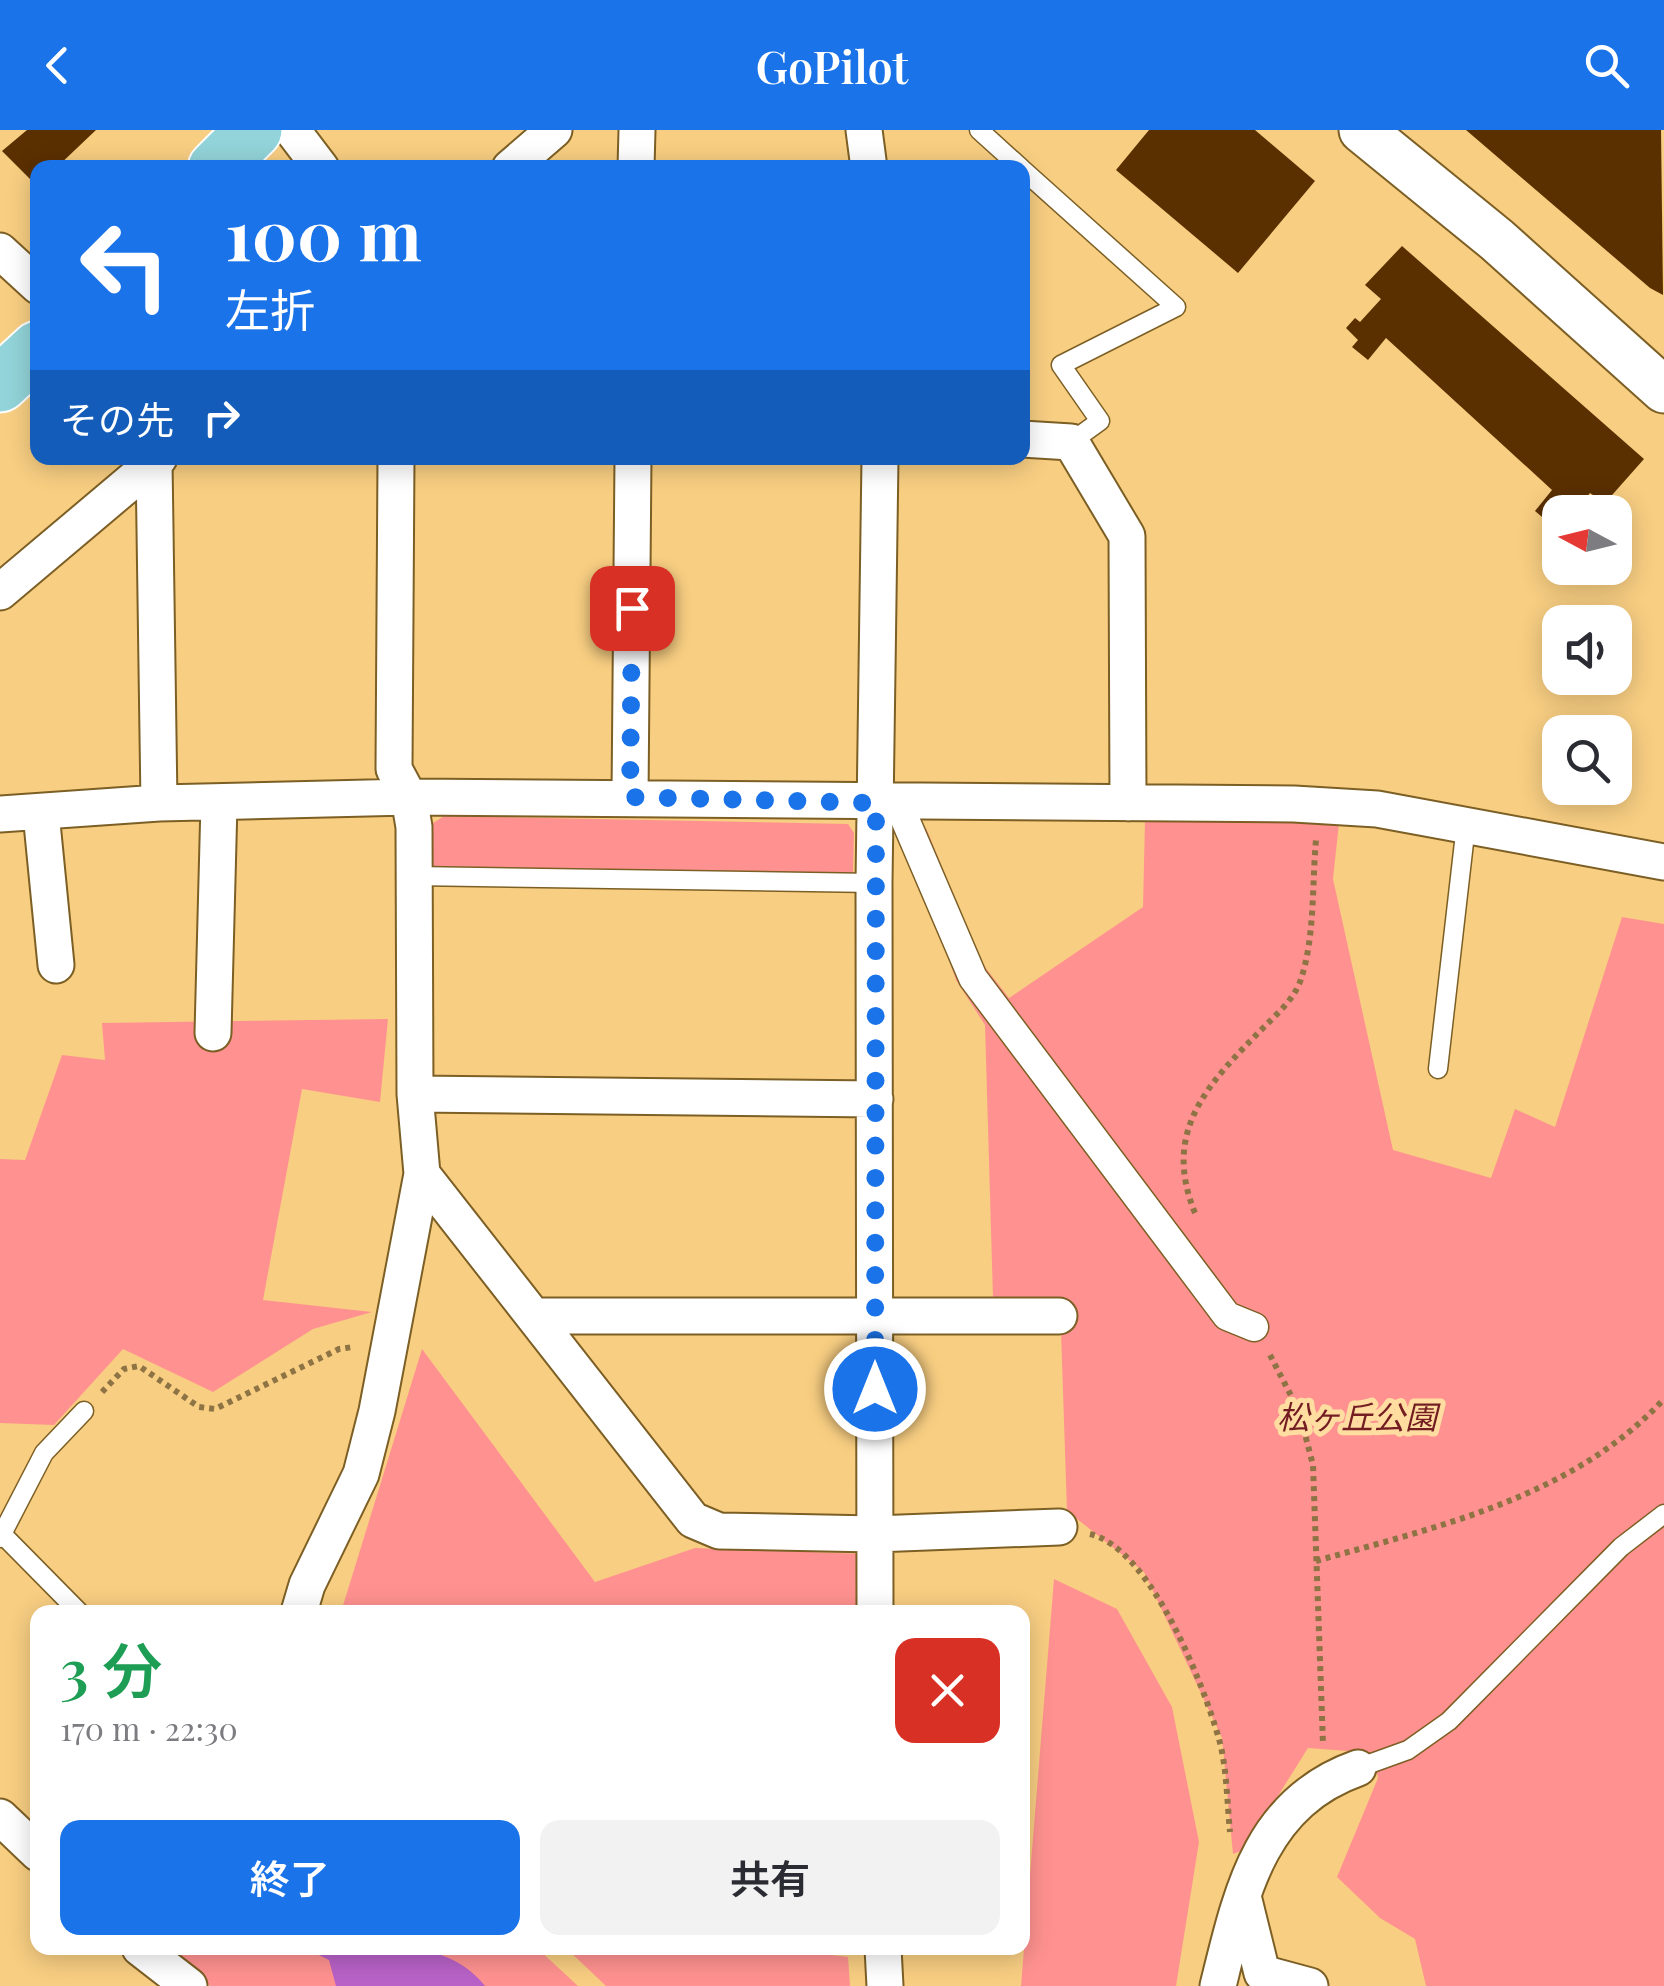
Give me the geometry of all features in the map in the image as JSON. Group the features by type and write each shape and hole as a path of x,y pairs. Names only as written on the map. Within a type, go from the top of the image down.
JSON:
{"main road":[{"path":"0,384 30,356"}],"street":[{"path":"292,130 315,160"},
{"path":"519,160 554,130"},
{"path":"636,130 636,160"},
{"path":"864,130 867,160"},
{"path":"1362,130 1497,240 1664,390"},
{"path":"0,251 30,279"},
{"path":"1030,439 1071,442 1127,536 1128,803"},
{"path":"0,592 149,465"},
{"path":"156,465 159,804"},
{"path":"302,1605 361,1474 422,1174 414,1094 409,798 394,768 396,465"},
{"path":"630,797 633,465"},
{"path":"875,1605 874,882 887,803 880,465"},
{"path":"0,814 159,804 409,798 1319,805 1377,808 1664,862"},
{"path":"213,1033 219,803"},
{"path":"887,803 973,978 1228,1316 1254,1327"},
{"path":"41,813 56,965"},
{"path":"414,1094 875,1099"},
{"path":"422,1174 694,1520 719,1531 875,1534 1059,1527"},
{"path":"537,1316 1059,1316"},
{"path":"1218,1986 1242,1892 1281,1816 1324,1780 1358,1768"},
{"path":"0,1817 30,1845"},
{"path":"1242,1892 1262,1973 1310,1986"},
{"path":"149,1955 189,1986"},
{"path":"883,1955 885,1986"}],"lane":[{"path":"979,130 1013,160"},
{"path":"1030,175 1176,307 1060,365 1100,421 1071,442"},
{"path":"1438,1068 1466,825"},
{"path":"413,876 874,882"},
{"path":"72,1605 2,1537 44,1453 84,1411"},
{"path":"1358,1768 1408,1750 1449,1722 1620,1547 1664,1514"}],"path":[{"path":"1199,1224 1186,1192 1182,1145 1211,1081 1286,1005 1301,980 1319,805"},
{"path":"1254,1327 1299,1411 1312,1465 1324,1780"},
{"path":"84,1411 124,1369 140,1366 200,1407 215,1409 339,1349 390,1342"},
{"path":"1316,1561 1498,1509 1606,1450 1664,1399"},
{"path":"1059,1527 1100,1537 1134,1565 1165,1612 1220,1742 1242,1892"}],"green space":[{"path":"444,816 848,824 854,833 853,873 844,876 443,871 433,866 433,823"},
{"name":"松ヶ丘公園","path":"1145,819 1339,823 1333,879 1393,1150 1491,1178 1515,1109 1555,1127 1622,917 1664,924 1664,1986 1426,1986 1415,1939 1380,1918 1337,1877 1378,1778 1373,1753 1308,1748 1244,1850 1233,1854 1222,1738 1144,1572 1067,1511 1060,1301 993,1298 985,1025 956,980 906,838 926,828 981,962 1009,998 1143,907"},
{"path":"388,1019 380,1102 302,1089 263,1300 372,1312 313,1329 213,1392 123,1349 54,1425 0,1423 0,1159 25,1160 62,1055 105,1060 102,1023"},
{"path":"422,1349 595,1582 695,1548 865,1554 865,1605 343,1605"},
{"path":"1054,1579 1117,1609 1172,1707 1199,1842 1176,1986 1021,1986 1024,1955 1030,1955 1030,1875"},
{"path":"180,1955 545,1955 578,1986 210,1986"},
{"path":"573,1955 831,1955 848,1957 850,1986 606,1986"}],"shaded area":[{"path":"319,1955 439,1955 468,1969 485,1986 336,1986 329,1960"}],"building":[{"path":"27,130 96,130 64,160 30,160 30,179 2,151"},
{"path":"1149,130 1255,130 1315,181 1238,273 1116,170"},
{"path":"1466,130 1661,130 1663,295 1650,288"},
{"path":"1402,246 1644,459 1612,495 1548,495 1552,490 1386,338 1368,360 1352,347 1358,340 1346,328 1355,318 1360,322 1381,299 1365,285"}],"route":[{"path":"632,608 630,797 876,803 875,1389"}]}
